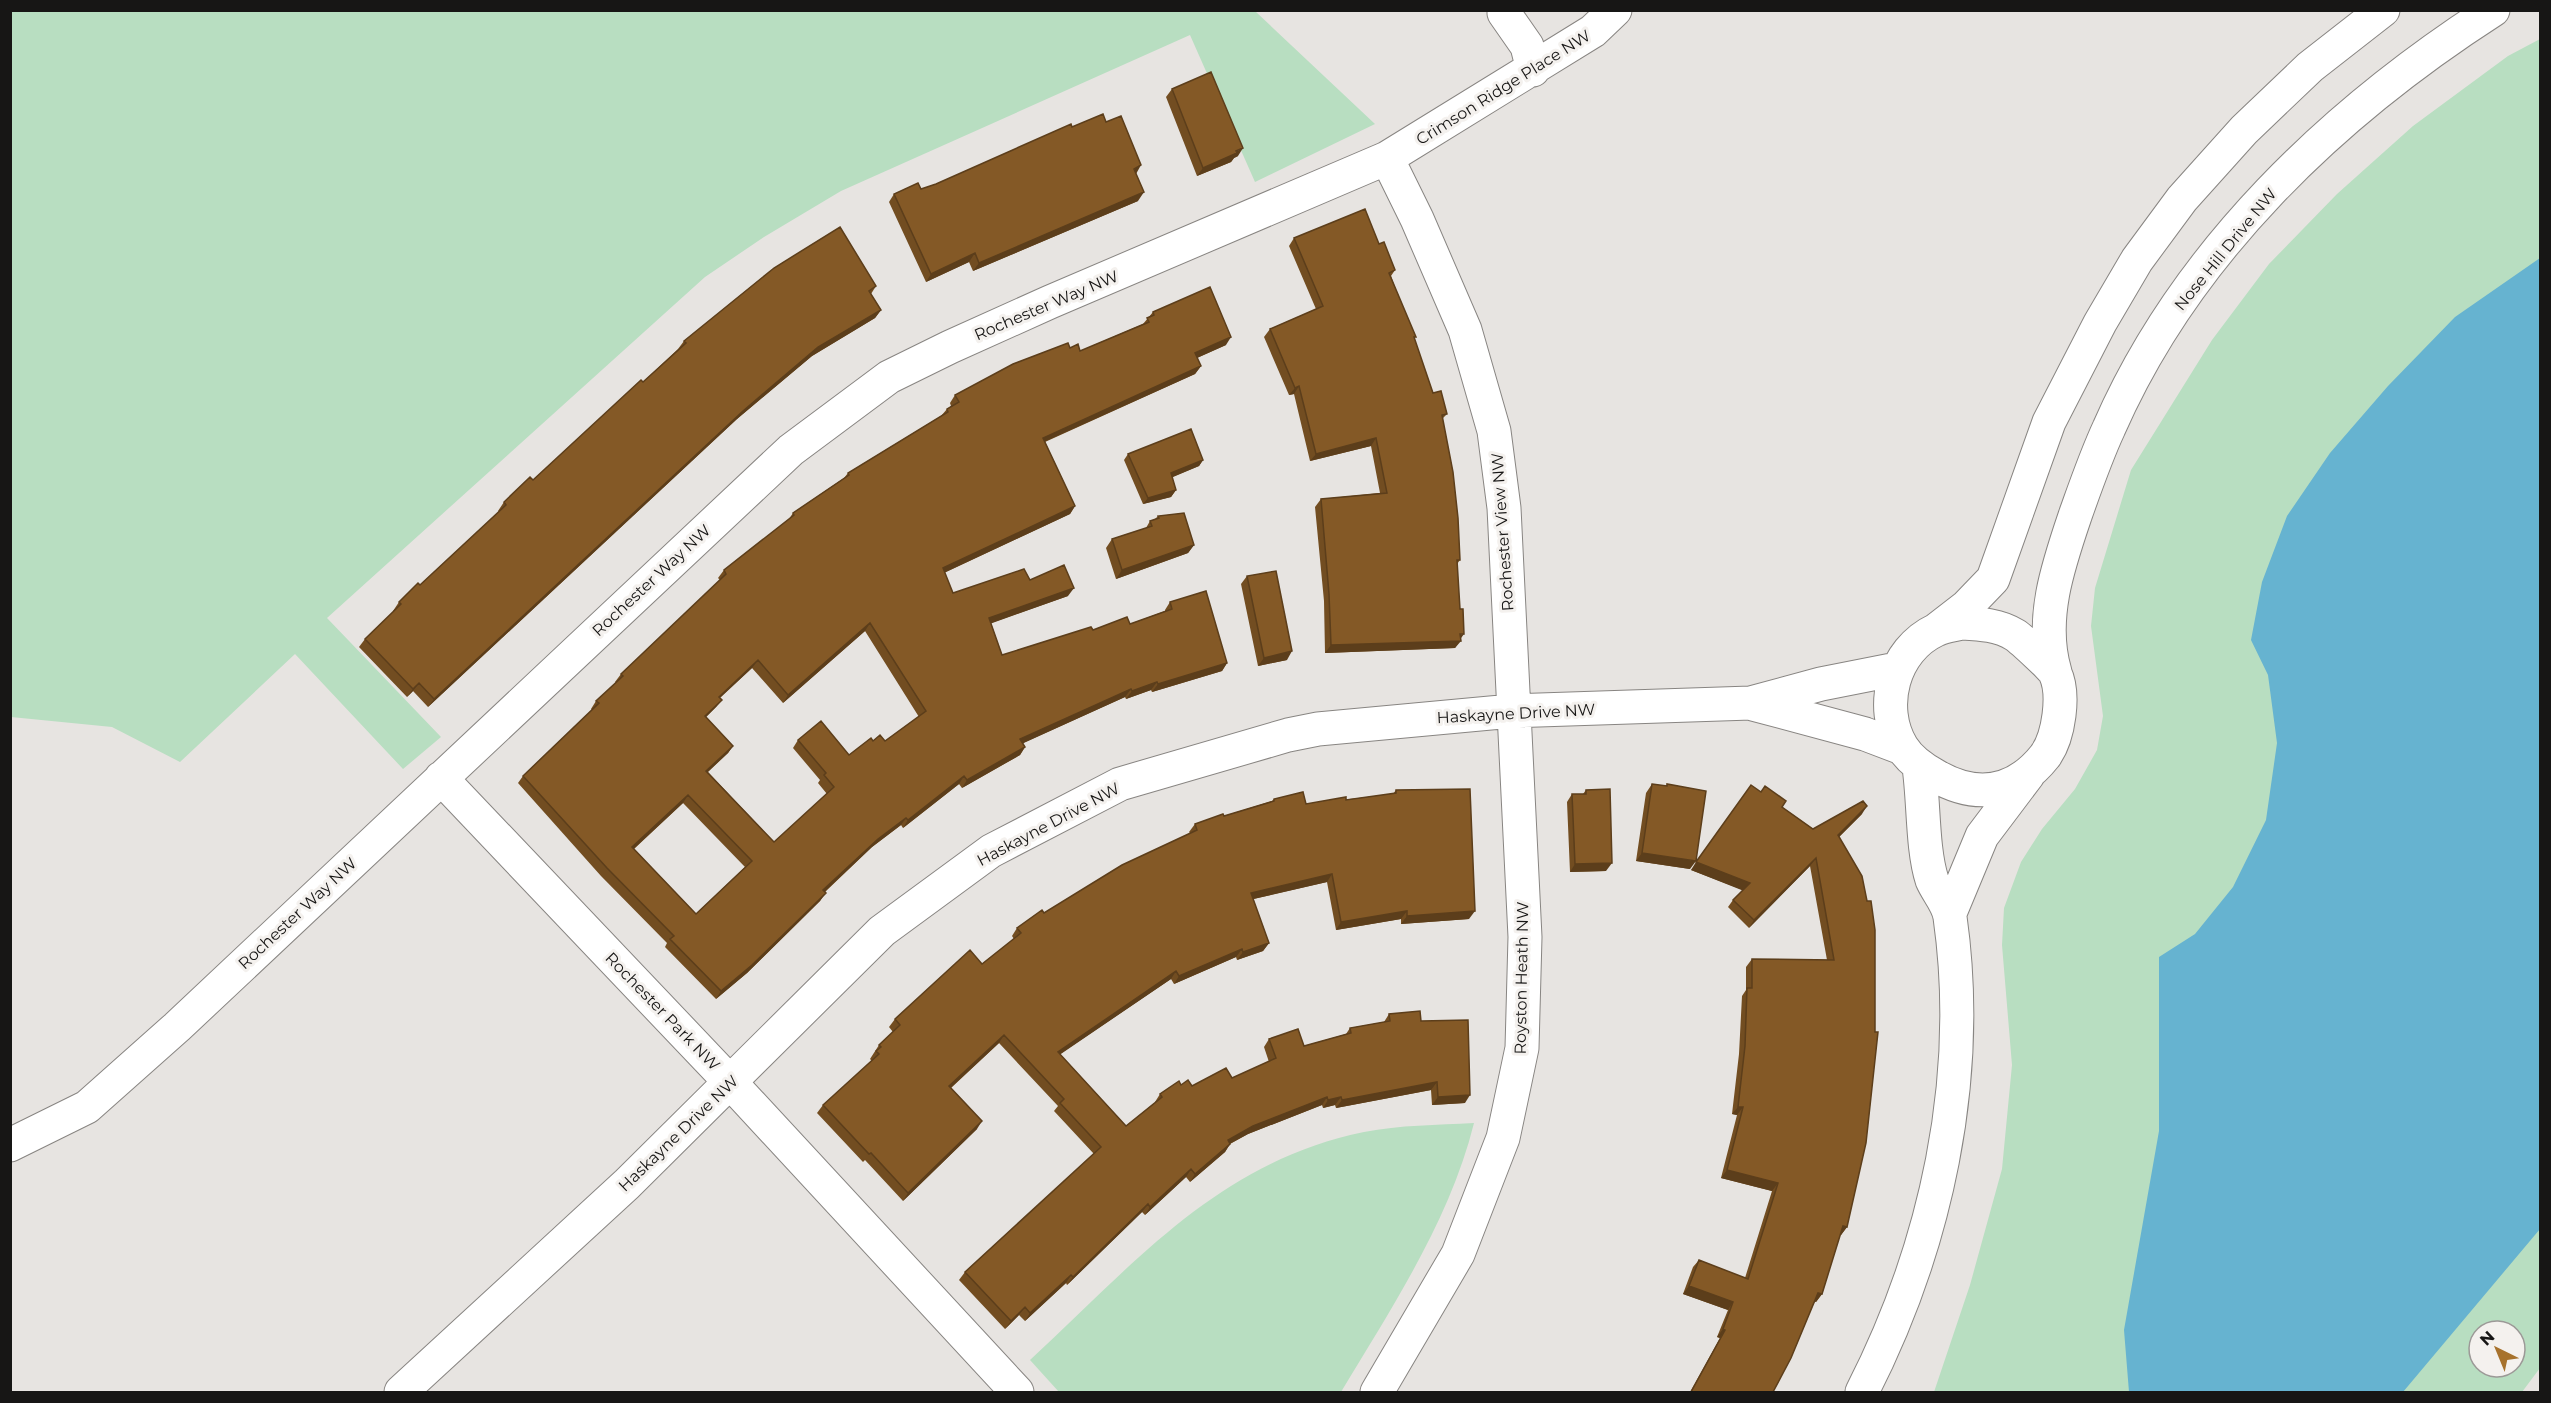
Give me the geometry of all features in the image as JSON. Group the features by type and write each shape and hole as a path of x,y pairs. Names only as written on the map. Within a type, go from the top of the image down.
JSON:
{"street":[{"name":"Crimson Ridge Place NW","path":"1387,158 1533,70 1593,31 1615,10"},
{"path":"1862,1392 1884,1350 1921,1249 1944,1159 1955,1068 1956,988 1950,913 1932,880 1925,830 1924,802 1911,757 1891,722 1890,695 1898,669 1914,646 1967,606 1993,579 2049,422 2094,332 2137,260 2182,199 2244,130 2310,68 2383,10"},
{"name":"Nose Hill Drive NW","path":"2055,672 2049,643 2051,603 2057,574 2072,526 2109,427 2147,354 2170,317 2195,281 2292,168 2384,87 2454,35 2493,10"},
{"path":"1504,13 1527,46 1533,70"},
{"name":"Rochester View NW","path":"1387,158 1465,330 1494,431 1504,508 1512,711"},
{"name":"Rochester Way NW","path":"10,1145 87,1107 177,1027 791,450 889,377 1050,302 1387,158"},
{"path":"1936,630 1962,623 1990,625 2015,635 2055,672 2059,700 2058,727 2048,752 1982,836 1950,913"},
{"name":"Haskayne Drive NW","path":"401,1392 627,1184 882,931 991,851 1120,784 1288,735 1318,729 1512,711 1751,703 1821,684 1898,669"},
{"name":"Haskayne Drive NW","path":"1751,703 1833,725 1911,757"},
{"name":"Royston Heath NW","path":"1377,1392 1458,1254 1503,1137 1522,1048 1525,937 1512,711"},
{"path":"1911,757 1960,789 1976,791 2010,785 2036,766"},
{"name":"Rochester Park NW","path":"441,777 730,1082 1017,1392"}],"green space":[{"path":"10,11 1255,11 1375,124 1255,182 1190,35 841,191 764,237 705,277 327,618 441,737 403,769 295,654 180,762 112,727 11,717"},
{"path":"2540,39 2540,1368 2522,1392 1934,1392 1970,1285 2002,1169 2012,1065 2002,945 2004,908 2021,862 2042,829 2075,789 2097,750 2103,716 2091,626 2095,588 2131,470 2212,340 2269,264 2337,194 2413,126 2508,56"},
{"path":"1474,1123 1450,1194 1435,1228 1418,1262 1341,1392 1059,1392 1030,1360 1181,1221 1222,1192 1265,1167 1312,1146 1364,1132"}],"water":[{"path":"2540,258 2540,1229 2403,1392 2129,1392 2124,1330 2159,1131 2159,957 2195,934 2233,887 2266,820 2277,743 2268,675 2251,640 2262,582 2287,516 2330,453 2388,386 2455,317"}],"building":[{"path":"1211,72 1243,148 1203,168 1172,89"},
{"path":"1103,114 1106,122 1121,116 1141,165 1134,169 1144,192 979,263 975,253 931,274 894,194 918,183 921,189 936,184 1071,124 1072,127"},
{"path":"1365,209 1379,244 1384,242 1395,270 1389,273 1416,337 1414,337 1433,393 1441,391 1447,414 1442,415 1453,472 1458,518 1460,560 1457,560 1464,634 1460,634 1461,641 1331,645 1321,499 1387,493 1376,438 1316,454 1299,386 1295,388 1270,329 1323,306 1294,238"},
{"path":"840,227 876,286 869,291 881,310 818,347 743,411 434,699 419,683 413,689 365,639 401,604 399,602 506,505 504,502 530,477 533,480 641,380 643,382 686,343 684,341 774,268"},
{"path":"1210,287 1231,337 1195,353 1201,366 1043,438 1075,506 943,568 953,593 1024,569 1030,580 1064,565 1074,588 989,618 1002,655 1091,627 1093,630 1127,617 1130,624 1172,609 1170,602 1206,591 1227,663 1158,684 1157,682 1132,691 1131,689 1020,739 1025,747 967,780 964,776 908,820 906,818 878,839 823,890 826,893 752,965 721,991 670,939 674,936 607,868 523,776 599,703 596,701 623,676 621,674 726,574 724,570 794,515 793,513 849,475 848,473 948,412 947,409 959,402 955,395 1013,364 1068,343 1070,348 1078,344 1080,351 1149,322 1147,318 1154,315 1153,312","holes":["870,623 926,711 885,741 880,735 873,741 871,738 849,755 821,721 798,740 826,773 824,775 834,787 774,842 706,771 733,746 705,716 722,700 719,697 758,660 788,695","688,795 752,861 696,914 632,847"]},
{"path":"1191,429 1203,460 1171,473 1176,490 1148,498 1128,454"},
{"path":"1184,513 1194,545 1122,570 1112,539 1152,526 1150,521 1159,518 1158,516"},
{"path":"1276,571 1292,651 1264,658 1247,576"},
{"path":"1652,784 1667,786 1667,784 1706,791 1696,861 1642,853"},
{"path":"1751,785 1761,792 1765,786 1786,801 1782,807 1813,829 1863,801 1867,806 1838,835 1862,876 1867,901 1871,901 1875,930 1875,1032 1878,1032 1866,1143 1847,1227 1843,1226 1822,1294 1818,1293 1791,1358 1773,1392 1691,1392 1725,1330 1723,1329 1733,1302 1689,1286 1699,1260 1748,1279 1778,1183 1727,1170 1743,1107 1738,1107 1745,1046 1747,988 1752,988 1752,959 1834,960 1816,858 1754,920 1733,900 1750,883 1696,862"},
{"path":"1470,789 1475,911 1407,916 1407,911 1341,922 1332,874 1251,893 1269,943 1243,952 1242,949 1179,976 1176,971 1058,1052 1126,1126 1162,1097 1160,1094 1179,1081 1181,1085 1188,1080 1192,1086 1226,1068 1232,1078 1276,1058 1269,1039 1298,1029 1304,1046 1351,1033 1350,1028 1390,1021 1389,1014 1420,1011 1421,1021 1468,1020 1470,1095 1438,1097 1437,1082 1342,1100 1341,1097 1328,1100 1327,1097 1253,1126 1228,1140 1230,1144 1195,1174 1191,1169 1150,1207 1148,1204 1073,1277 1071,1275 1030,1313 1025,1307 1011,1321 965,1272 1101,1147 1060,1103 1064,1099 1004,1035 949,1086 982,1121 908,1193 823,1105 879,1054 876,1051 881,1047 879,1045 900,1025 895,1019 970,950 982,964 1021,933 1017,928 1042,910 1044,913 1122,865 1197,830 1195,824 1303,792 1306,804 1346,797 1346,800 1396,793 1396,790"},
{"path":"1610,789 1612,863 1575,864 1572,794 1586,794 1586,790"}]}
